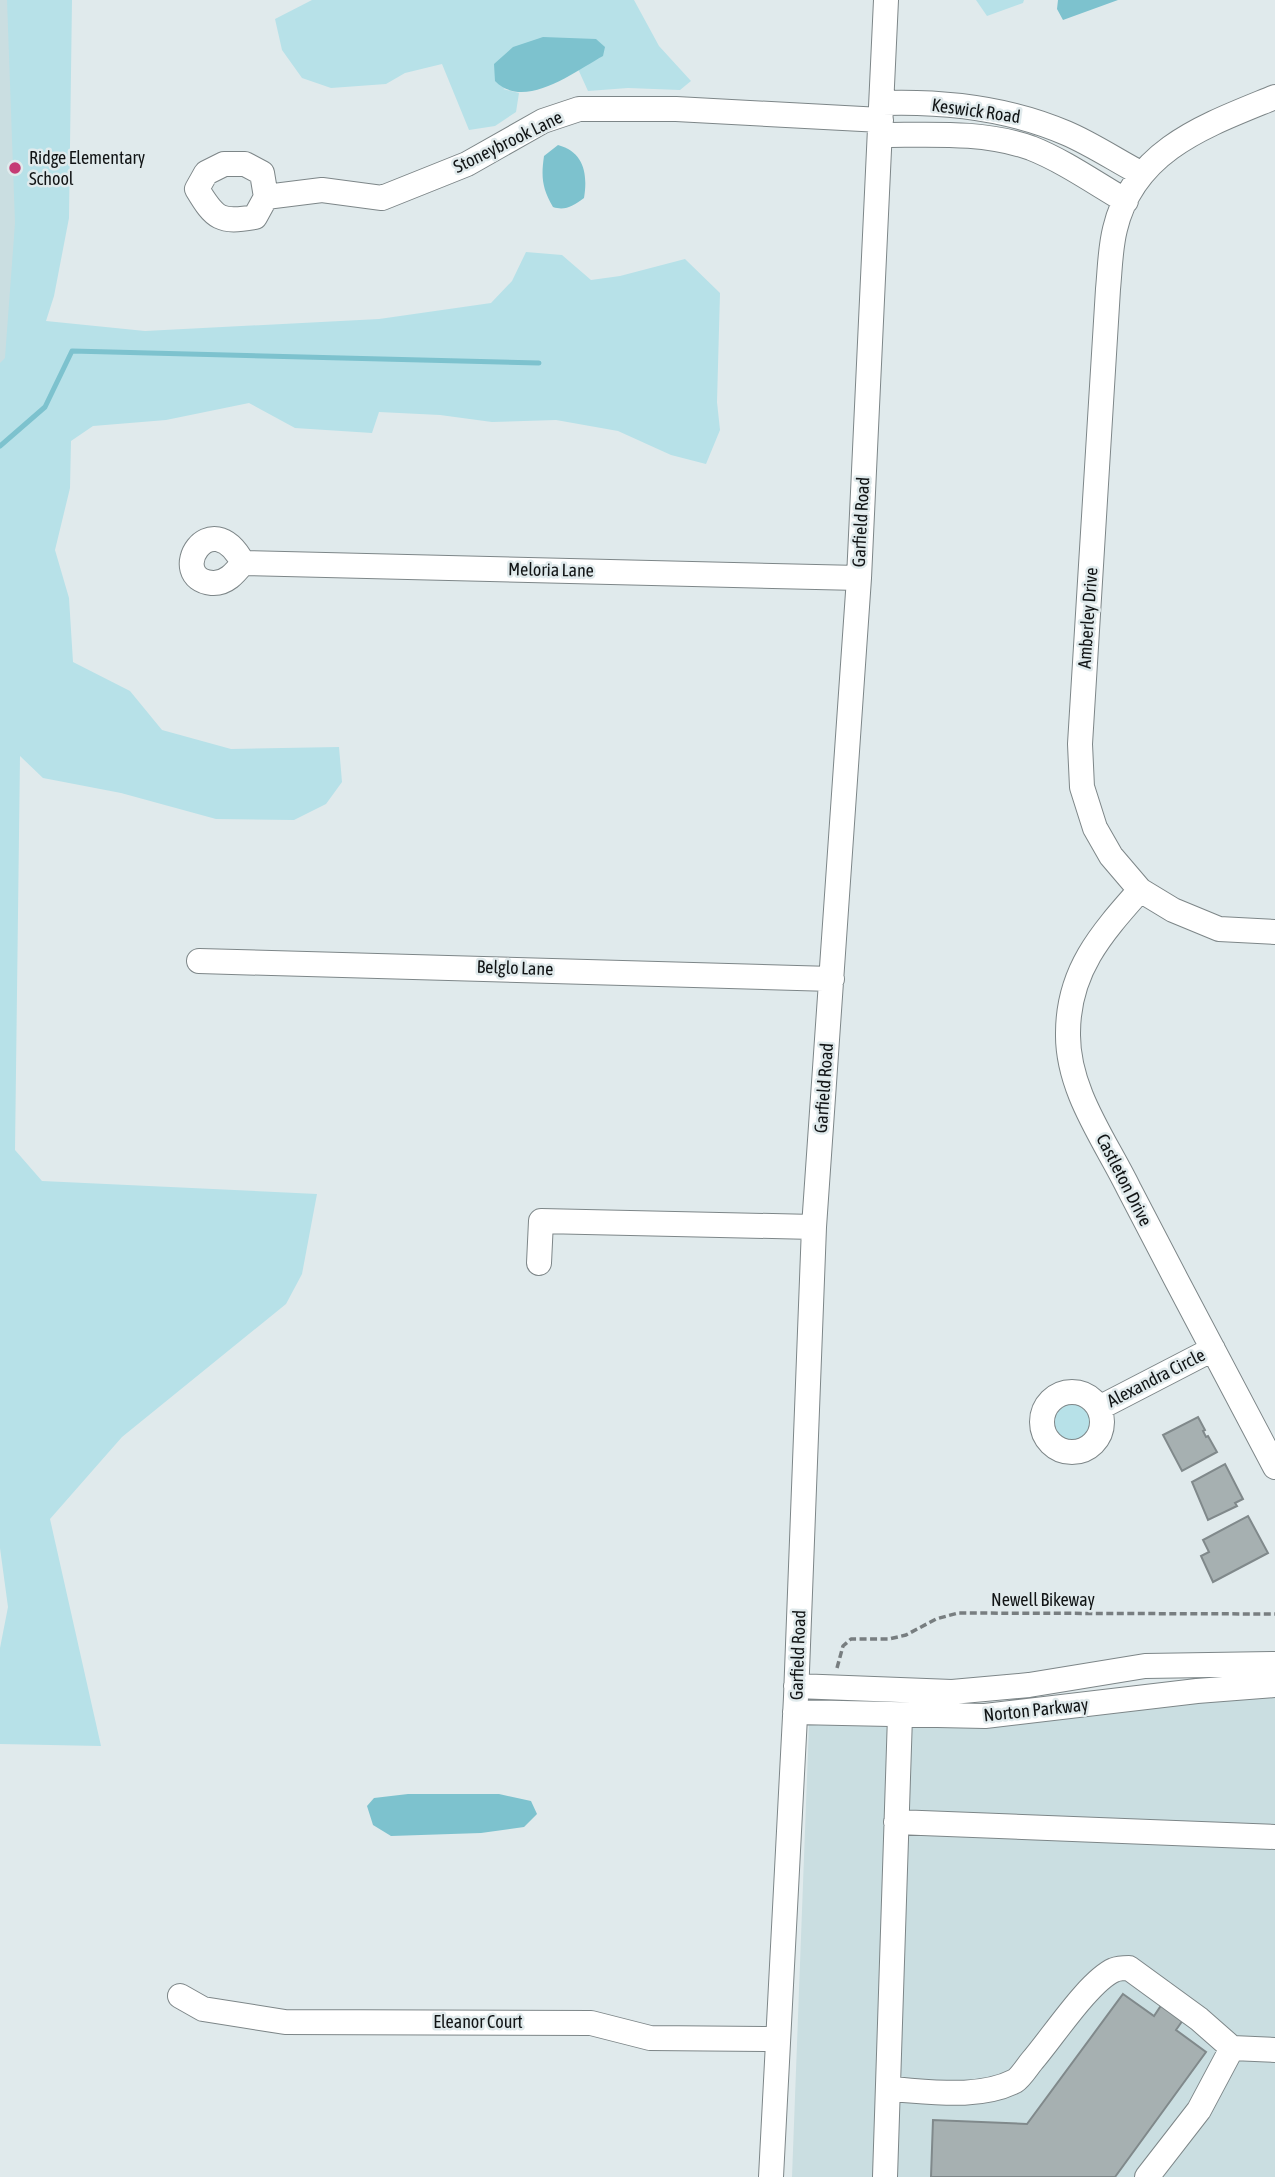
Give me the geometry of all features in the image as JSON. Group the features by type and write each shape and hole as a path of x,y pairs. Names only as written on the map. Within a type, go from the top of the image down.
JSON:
{"street":[{"name":"Garfield Road","path":"771,2177 795,1712 814,1227 859,578 886,0"},
{"path":"1133,188 1156,158 1181,139 1275,97"},
{"name":"Keswick Road","path":"881,119 952,106 1014,113 1069,134 1133,188"},
{"name":"Stoneybrook Lane","path":"266,197 322,190 382,198 467,164 543,121 579,109 676,108 881,119"},
{"name":"Amberley Drive","path":"1133,188 1115,226 1110,266 1084,673 1080,769 1082,787 1095,828 1111,856 1140,890 1173,910 1219,929 1275,932"},
{"name":"Meloria Lane","path":"243,563 859,578"},
{"name":"Castleton Drive","path":"1140,890 1096,942 1079,972 1070,1006 1069,1055 1077,1088 1275,1467"},
{"name":"Belglo Lane","path":"199,961 832,979"},
{"path":"539,1262 541,1221 814,1227"},
{"name":"Alexandra Circle","path":"1099,1408 1213,1349"},
{"name":"Norton Parkway","path":"796,1686 953,1692 1029,1685 1145,1666 1275,1664"},
{"name":"Norton Parkway","path":"795,1712 985,1716 1198,1691 1275,1685"},
{"path":"885,2177 900,1716"},
{"path":"896,1822 1275,1837"},
{"path":"888,2089 949,2092 984,2090 1016,2080 1052,2039 1086,1993 1104,1975 1116,1968 1129,1968 1199,2019 1232,2048 1275,2050"},
{"name":"Eleanor Court","path":"180,1996 203,2009 285,2022 591,2023 650,2038 777,2039"},
{"path":"1147,2177 1199,2110 1232,2048"}],"path":[{"name":"Newell Bikeway","path":"837,1668 843,1646 851,1639 889,1639 906,1635 936,1619 958,1613 1275,1614"}],"shaded area":[{"name":"Ridge Elementary School","path":"0,0 34,0 0,554"},
{"path":"7,0 72,0 69,218 54,296 46,321 145,331 379,319 491,303 512,281 526,252 562,255 591,280 620,276 685,259 720,293 717,402 720,430 706,464 671,455 618,431 556,420 492,422 440,415 379,412 372,433 295,428 249,403 166,420 93,426 71,441 70,488 55,550 69,598 73,662 130,691 162,730 231,749 339,747 342,782 326,804 294,820 216,819 121,793 43,778 20,756 15,1150 42,1181 317,1194 302,1274 286,1304 122,1437 50,1519 101,1746 0,1744 0,1648 8,1607 0,1548 0,363 5,358 15,223"},
{"path":"312,0 634,0 659,46 691,81 680,90 628,88 588,91 578,69 602,56 503,89 519,93 516,112 495,126 469,130 442,64 405,73 386,84 331,88 302,78 282,50 275,19"},
{"path":"976,0 1024,0 1023,3 987,16"},
{"path":"1058,0 1118,0 1063,20 1057,9"},
{"path":"543,37 596,39 605,47 603,56 564,79 534,90 520,92 507,89 495,81 494,64 513,47"},
{"path":"558,145 567,148 579,159 585,181 584,198 565,208 553,207 543,176 544,156"},
{"path":"1073,1403 1088,1409 1094,1424 1088,1439 1073,1445 1058,1439 1052,1424 1058,1409"},
{"path":"1275,1694 1275,2177 792,2177 809,1724 938,1728"},
{"path":"408,1794 499,1794 531,1801 537,1814 524,1827 481,1833 391,1836 373,1825 367,1806 374,1798"}],"building":[{"path":"1198,1417 1206,1437 1208,1436 1217,1452 1182,1471 1163,1435"},
{"path":"1225,1464 1243,1499 1235,1503 1237,1506 1208,1520 1192,1482"},
{"path":"1248,1516 1268,1553 1213,1582 1201,1556 1209,1552 1203,1540"},
{"path":"1123,1994 1154,2016 1162,2004 1183,2020 1176,2030 1206,2052 1115,2177 931,2177 933,2120 1027,2124"}],"waterway":[{"path":"0,446 45,407 72,351 539,363"}],"place":[{"name":"Ridge Elementary School","path":"15,168"}]}
